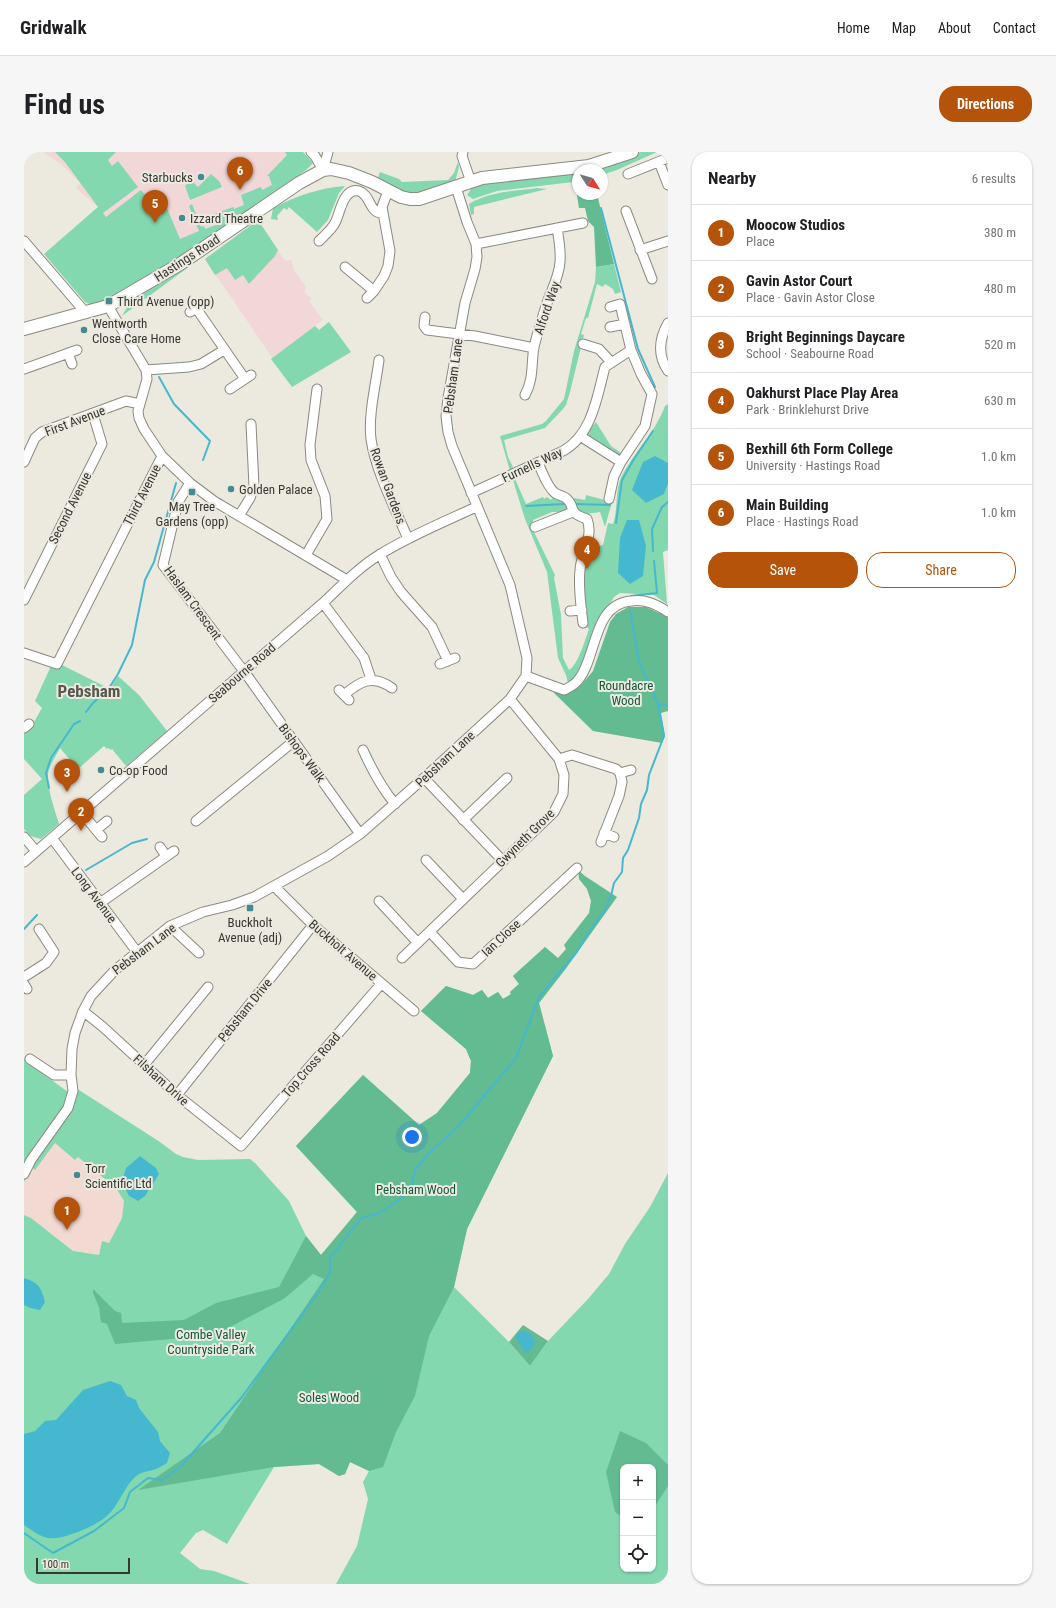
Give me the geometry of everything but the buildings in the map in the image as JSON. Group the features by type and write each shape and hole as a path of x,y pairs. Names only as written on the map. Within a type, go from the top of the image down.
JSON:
{"main road":[{"path":"323,170 331,169 349,173 410,200 419,199 482,178 589,166 624,153"},
{"name":"Hastings Road","path":"24,329 108,306 180,264 298,183 323,170"}],"street":[{"path":"311,152 323,170"},
{"path":"323,170 328,152"},
{"path":"463,152 462,156 471,182"},
{"path":"628,174 668,158"},
{"path":"659,162 668,185"},
{"name":"Pebsham Lane","path":"24,1174 31,1160 68,1108 73,1091 71,1075 72,1049 75,1033 83,1011 91,996 106,978 170,926 203,912 232,905 254,897 328,856 360,834 510,699 526,676 527,658 510,585 476,507 448,432 446,416 459,334 465,303 477,257 476,244 467,222 456,186"},
{"path":"367,298 384,276 388,266 390,251 382,213 383,201 388,191"},
{"path":"319,241 335,224 343,201 351,192 362,192 376,212 382,213"},
{"path":"626,211 652,278"},
{"path":"476,244 583,223"},
{"name":"Alford Way","path":"530,391 534,348 548,299 558,277 560,248 556,228"},
{"path":"24,240 86,313"},
{"path":"640,250 668,241"},
{"path":"345,267 374,290"},
{"path":"609,499 614,476 621,462 645,426 652,394 641,374 631,350 620,304 610,307"},
{"path":"108,306 146,370 188,367 201,364 224,350"},
{"path":"196,307 224,350 248,377 230,389"},
{"path":"425,317 424,326 428,330 459,334 534,348"},
{"path":"668,323 660,340 660,352 663,363 668,371"},
{"path":"610,328 625,324"},
{"path":"582,344 599,349 611,362 631,350"},
{"path":"24,369 72,352 72,364"},
{"name":"Rowan Gardens","path":"379,360 372,414 371,438 377,464 408,539"},
{"name":"Furnells Way","path":"471,493 570,448 580,436 593,414 605,367 611,362"},
{"name":"Third Avenue","path":"24,653 57,664 162,456 144,429 139,418 138,411 146,384 146,370"},
{"path":"306,555 327,519 325,496 311,460 310,445 314,395"},
{"name":"First Avenue","path":"24,462 35,438 42,432 126,401 140,404"},
{"name":"Second Avenue","path":"24,600 102,444 93,414"},
{"path":"239,516 250,498 254,486 254,428"},
{"path":"580,436 621,462"},
{"path":"162,456 190,483 214,501 347,580"},
{"path":"538,463 554,492 569,502 572,512 577,516 587,519 590,527 590,534 584,550 580,570 583,623"},
{"name":"Haslam Crescent","path":"190,483 178,502 163,565 243,672"},
{"name":"Seabourne Road","path":"24,862 323,603 347,580 380,554 476,507"},
{"path":"535,527 572,512"},
{"path":"380,554 391,577 401,592 432,627 448,661"},
{"path":"526,676 564,690 573,686 579,680 587,667 594,642 604,618 618,604 625,601 647,601 668,612"},
{"path":"323,603 364,658 371,679"},
{"path":"570,611 582,610"},
{"name":"Bishops Walk","path":"243,672 360,834"},
{"path":"344,695 355,685 371,679 390,683"},
{"name":"Gwyneth Grove","path":"402,958 554,812 563,794 564,775 559,759 510,699"},
{"path":"200,821 294,741"},
{"path":"363,750 382,789 395,804"},
{"path":"559,759 572,755 616,769 620,773 622,782 619,796 601,842"},
{"path":"620,773 631,770"},
{"path":"424,778 503,861"},
{"path":"463,820 505,783"},
{"path":"82,813 99,833 107,821"},
{"path":"604,833 614,837"},
{"path":"24,837 36,851"},
{"name":"Long Avenue","path":"52,838 137,952"},
{"path":"160,847 166,856"},
{"path":"100,903 174,851"},
{"path":"427,865 463,899"},
{"name":"Ian Close","path":"430,932 458,962 473,964 575,874"},
{"name":"Buckholt Avenue","path":"274,886 313,925 414,1011"},
{"path":"385,904 418,943"},
{"name":"Pebsham Drive","path":"177,1095 313,925"},
{"path":"170,926 199,953"},
{"path":"24,977 46,963 54,952 39,928"},
{"name":"Top Cross Road","path":"241,1146 381,984"},
{"path":"144,1065 208,987"},
{"name":"Filsham Drive","path":"83,1011 103,1027 177,1095 241,1146"},
{"path":"36,1060 54,1075 71,1075"}],"shaded area":[{"path":"43,152 303,152 313,163 306,170 161,270 103,301 88,304 44,254 98,207 76,188 80,183 62,165"},
{"path":"258,220 285,261 291,260 294,270 306,287 304,292 312,299 309,301 323,320 315,326 319,330 329,322 351,352 292,387 205,259"},
{"path":"55,1143 75,1160 78,1157 87,1163 116,1188 124,1201 122,1218 109,1243 102,1242 99,1255 73,1251 31,1218 24,1215 24,1182 32,1166 41,1162"}],"green space":[{"path":"55,152 116,152 108,160 112,166 118,161 138,187 103,213 106,217 141,190 151,202 156,204 164,201 180,239 199,231 189,206 192,204 201,227 204,226 205,229 216,225 212,215 233,207 234,209 244,205 241,195 261,187 262,190 272,185 269,176 267,176 287,155 285,152 303,152 313,163 306,170 161,270 103,301 91,305 85,302 44,254 98,207 65,162"},
{"path":"641,152 657,152 608,173 608,164"},
{"path":"458,162 459,167 455,182 409,196 377,181 380,172 399,179 402,182 448,180 454,173"},
{"path":"572,172 572,182 497,191 473,199 467,195 473,186"},
{"path":"211,174 219,181 222,187 190,200 185,186 191,180 198,187"},
{"path":"345,186 339,193 328,220 317,232 289,207 287,210 284,208 277,216 278,220 271,219 273,208 290,200 308,193"},
{"path":"537,188 547,189 474,207 474,214 471,215 469,204 476,200 493,194"},
{"path":"578,200 598,200 614,264 596,267 594,227 588,221 585,208 579,208"},
{"path":"258,216 122,316 134,295"},
{"path":"258,220 278,250 275,256 249,284 243,275 235,280 227,268 215,275 205,259"},
{"path":"614,264 621,292 615,294 613,289 605,284 603,287 597,284 588,318 586,318 581,334 584,335 566,405 545,428 504,440 508,457 513,467 510,471 500,436 542,424 564,399 574,351 595,282 596,267"},
{"path":"329,322 351,352 292,387 271,359 315,326 319,330"},
{"path":"668,404 668,550 663,552 667,604 654,595 620,593 614,597 597,625 574,681 568,683 558,658 547,572 525,519 513,480 515,479 526,504 543,497 544,499 547,497 551,500 553,497 566,503 569,509 561,512 552,512 533,520 533,530 555,575 554,578 561,615 563,658 569,670 578,658 589,629 585,626 582,575 589,552 593,551 594,547 603,545 608,523 613,524 615,519 618,489 621,478 656,425 665,406"},
{"path":"596,422 611,446 624,455 621,457 585,435"},
{"path":"586,495 612,502 605,527 600,512 580,515 573,503 574,498 585,500"},
{"name":"Roundacre Wood","path":"628,607 646,607 668,617 668,711 661,713 665,736 662,743 593,731 553,692 563,694 582,684 593,671 610,622 616,614"},
{"path":"62,665 110,689 118,676 139,695 167,731 126,766 112,749 107,749 104,746 78,769 60,748 51,764 48,774 50,793 59,824 41,839 30,836 24,829 24,795 42,779 24,759 24,733 34,722 42,708 35,701 51,666 54,668 60,668"},
{"name":"Pebsham Wood","path":"578,870 617,897 567,967 539,1003 553,1056 467,1229 454,1287 429,1336 415,1396 396,1432 383,1467 369,1471 350,1462 345,1474 339,1476 319,1464 274,1467 138,1490 220,1433 324,1279 313,1274 285,1298 215,1335 115,1344 107,1324 101,1322 99,1307 93,1293 93,1289 115,1311 121,1313 122,1323 184,1320 216,1303 279,1287 306,1236 321,1255 357,1212 296,1146 363,1075 419,1125 437,1113 470,1073 471,1061 466,1049 421,1011 446,986 473,995 482,990 488,998 498,992 503,999 511,994 510,992 519,984 513,976 545,947 558,958 566,949 564,945 589,913 591,901 587,889 579,879"},
{"name":"Combe Valley Countryside Park","path":"545,947 567,967 539,1003 553,1056 467,1229 454,1287 509,1342 530,1366 548,1341 588,1299 609,1274 625,1244 650,1207 668,1173 668,1584 336,1584 357,1546 368,1499 363,1482 369,1471 350,1462 345,1474 339,1476 319,1464 274,1467 227,1544 203,1530 196,1533 180,1553 200,1569 214,1571 250,1584 24,1584 24,1215 31,1218 73,1251 99,1255 102,1241 109,1243 122,1218 124,1201 116,1188 78,1157 75,1160 55,1143 35,1170 32,1167 24,1182 24,1058 68,1092 79,1090 160,1142 176,1154 198,1160 250,1159 289,1201 306,1236 321,1255 357,1212 296,1146 363,1075 419,1125 437,1113 470,1073 471,1061 466,1049 421,1011 446,986 473,995 482,990 488,998 498,992 503,999 511,994 510,992 519,984 513,976"},
{"path":"523,1325 548,1341 530,1366 509,1342"},
{"path":"620,1431 646,1443 668,1465 668,1486 656,1504 656,1464 620,1464 620,1516 615,1512 606,1472"}],"water":[{"path":"655,456 668,463 668,483 664,494 646,503 632,490 643,462"},
{"path":"627,520 639,520 646,546 643,576 630,584 618,573 620,538"},
{"path":"140,1156 156,1168 159,1174 145,1196 138,1201 129,1196 122,1182 126,1168"},
{"path":"24,1278 33,1282 41,1289 45,1302 40,1310 24,1305"},
{"path":"523,1331 528,1332 531,1335 535,1344 525,1353 516,1337 517,1333"},
{"path":"110,1381 121,1385 127,1396 136,1400 139,1408 158,1432 160,1441 170,1453 167,1463 156,1469 142,1473 130,1482 111,1512 96,1524 79,1532 61,1537 48,1538 41,1536 24,1525 24,1434 35,1431 45,1421 56,1420 83,1390"}],"waterway":[{"path":"601,208 638,349 655,387"},
{"path":"159,377 174,404 210,441 203,460"},
{"path":"616,523 622,480 653,431"},
{"path":"86,712 109,688 118,674 132,645 145,580 154,562 176,483"},
{"path":"653,551 652,529 662,507 668,502"},
{"path":"526,506 564,504"},
{"path":"575,504 610,505"},
{"path":"631,596 657,593 654,561"},
{"path":"24,1533 53,1553 94,1531 124,1508 130,1492 148,1478 162,1480 180,1467 242,1397 317,1294 330,1273 330,1258 361,1218 380,1213 410,1192 415,1170 430,1152 458,1127 516,1058 539,997 576,953 604,912 611,896 614,883 622,872 623,858 628,850 639,818 641,804 647,790 649,775 664,736 658,704 639,661 630,611"},
{"path":"658,704 668,705"},
{"path":"49,788 46,773 51,758 74,724 80,721"},
{"path":"86,870 132,843 147,839"},
{"path":"24,929 37,915"}],"place":[{"name":"Starbucks","path":"201,177"},
{"name":"Main Building","path":"240,190"},
{"name":"Izzard Theatre","path":"182,218"},
{"name":"Bexhill 6th Form College","path":"155,223"},
{"name":"Third Avenue (opp)","path":"109,301"},
{"name":"Wentworth Close Care Home","path":"84,330"},
{"name":"Golden Palace","path":"231,489"},
{"name":"May Tree Gardens (opp)","path":"192,492"},
{"name":"Oakhurst Place Play Area","path":"587,569"},
{"name":"Co-op Food","path":"101,770"},
{"name":"Bright Beginnings Daycare","path":"67,792"},
{"name":"Gavin Astor Court","path":"81,831"},
{"name":"Buckholt Avenue (adj)","path":"250,908"},
{"name":"Torr Scientific Ltd","path":"77,1175"},
{"name":"Moocow Studios","path":"67,1230"}],"district":[{"name":"Pebsham","path":"89,691"}],"park label":[{"name":"Soles Wood","path":"329,1397"}]}
